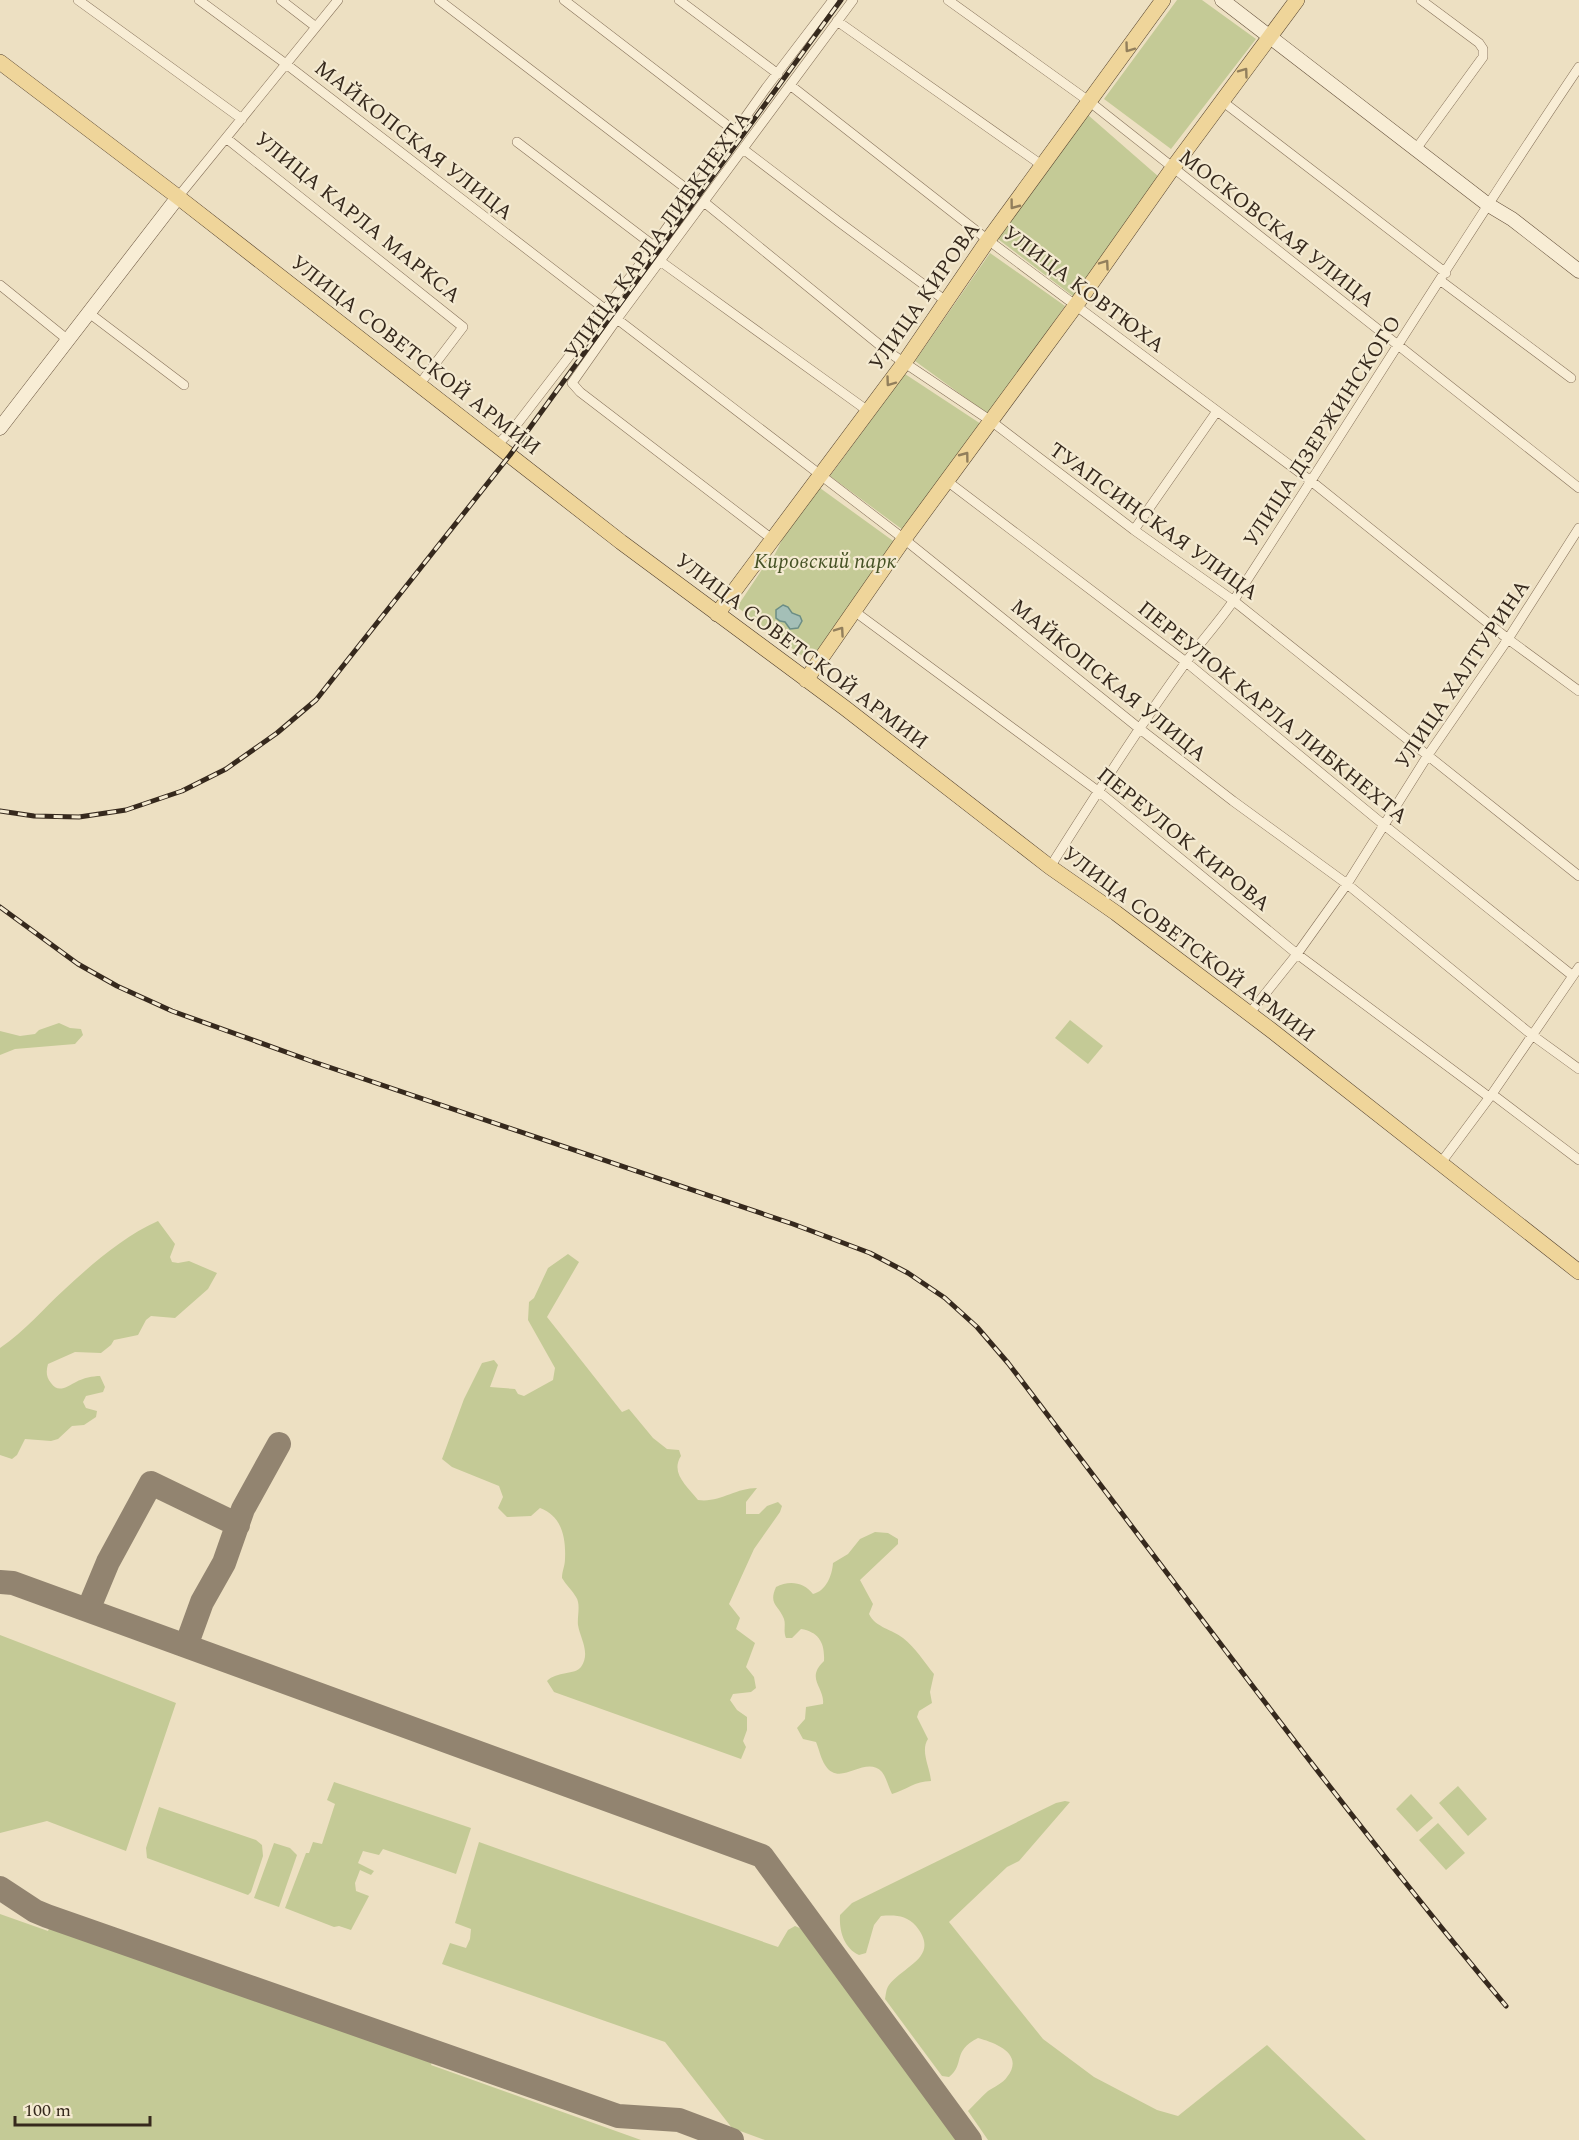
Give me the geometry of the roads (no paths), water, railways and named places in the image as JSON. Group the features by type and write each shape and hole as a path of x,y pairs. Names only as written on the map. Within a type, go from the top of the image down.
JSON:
{"main road":[{"name":"УЛИЦА КИРОВА","path":"717,614 904,363 988,240 1163,0"},
{"path":"1222,0 1487,204 1512,219 1579,271"},
{"path":"806,680 904,539 1076,305 1172,169 1298,0"},
{"name":"УЛИЦА СОВЕТСКОЙ АРМИИ","path":"0,62 717,614 1050,867 1116,913 1271,1030 1579,1272"},
{"name":"УЛИЦА КАРЛА МАРКСА","path":"0,428 178,197"}],"street":[{"path":"78,0 242,119"},
{"name":"МАЙКОПСКАЯ УЛИЦА","path":"199,0 286,64 606,310"},
{"path":"280,0 316,27"},
{"name":"УЛИЦА КАРЛА МАРКСА","path":"178,197 338,0"},
{"path":"439,0 692,193"},
{"path":"564,0 736,132"},
{"path":"679,0 778,74"},
{"name":"УЛИЦА КАРЛА ЛИБКНЕХТА","path":"497,445 514,428 606,310 833,0"},
{"name":"УЛИЦА КАРЛА ЛИБКНЕХТА","path":"771,539 579,392 572,383 854,0"},
{"name":"МОСКОВСКАЯ УЛИЦА","path":"948,0 1090,102 1579,488"},
{"path":"1416,149 1483,57 1483,49 1479,43 1420,0"},
{"path":"837,21 1043,166"},
{"name":"УЛИЦА ДЗЕРЖИНСКОГО","path":"1050,867 1098,791 1186,662 1234,601 1443,277 1487,204 1579,67"},
{"name":"УЛИЦА КОВТЮХА","path":"790,85 988,240 1311,481 1508,639 1579,691"},
{"path":"1222,101 1571,378"},
{"name":"УЛИЦА КАРЛА МАРКСА","path":"226,138 463,327 419,385"},
{"name":"УЛИЦА КАРЛА ЛИБКНЕХТА","path":"517,142 654,246"},
{"path":"743,149 946,301"},
{"name":"ТУАПСИНСКАЯ УЛИЦА","path":"704,202 887,351 991,421 1134,530 1234,601 1579,876"},
{"path":"660,261 868,411"},
{"path":"0,285 68,340"},
{"path":"89,313 184,385"},
{"name":"МАЙКОПСКАЯ УЛИЦА","path":"617,319 904,539 1233,801 1347,884 1532,1035 1579,1069"},
{"path":"1134,530 1217,411"},
{"name":"ПЕРЕУЛОК КАРЛА ЛИБКНЕХТА","path":"946,481 1186,662 1384,825 1573,976"},
{"name":"УЛИЦА ХАЛТУРИНА","path":"1249,1014 1297,954 1347,884 1428,755 1508,639 1579,528"},
{"name":"ПЕРЕУЛОК КИРОВА","path":"854,611 1098,791 1297,954 1579,1160"},
{"path":"1440,1164 1579,967"}],"water":[{"path":"783,605 788,607 792,613 800,616 802,621 798,628 790,629 785,622 776,618 776,610"}],"railway":[{"path":"0,811 34,816 79,817 126,810 182,791 226,769 277,733 316,700 510,455 841,0"},
{"path":"0,907 78,964 117,986 172,1011 311,1061 793,1224 870,1253 908,1273 945,1298 977,1327 1008,1363 1315,1768 1441,1928 1506,2006"}],"park label":[{"name":"Кировский парк","path":"825,561"}]}
